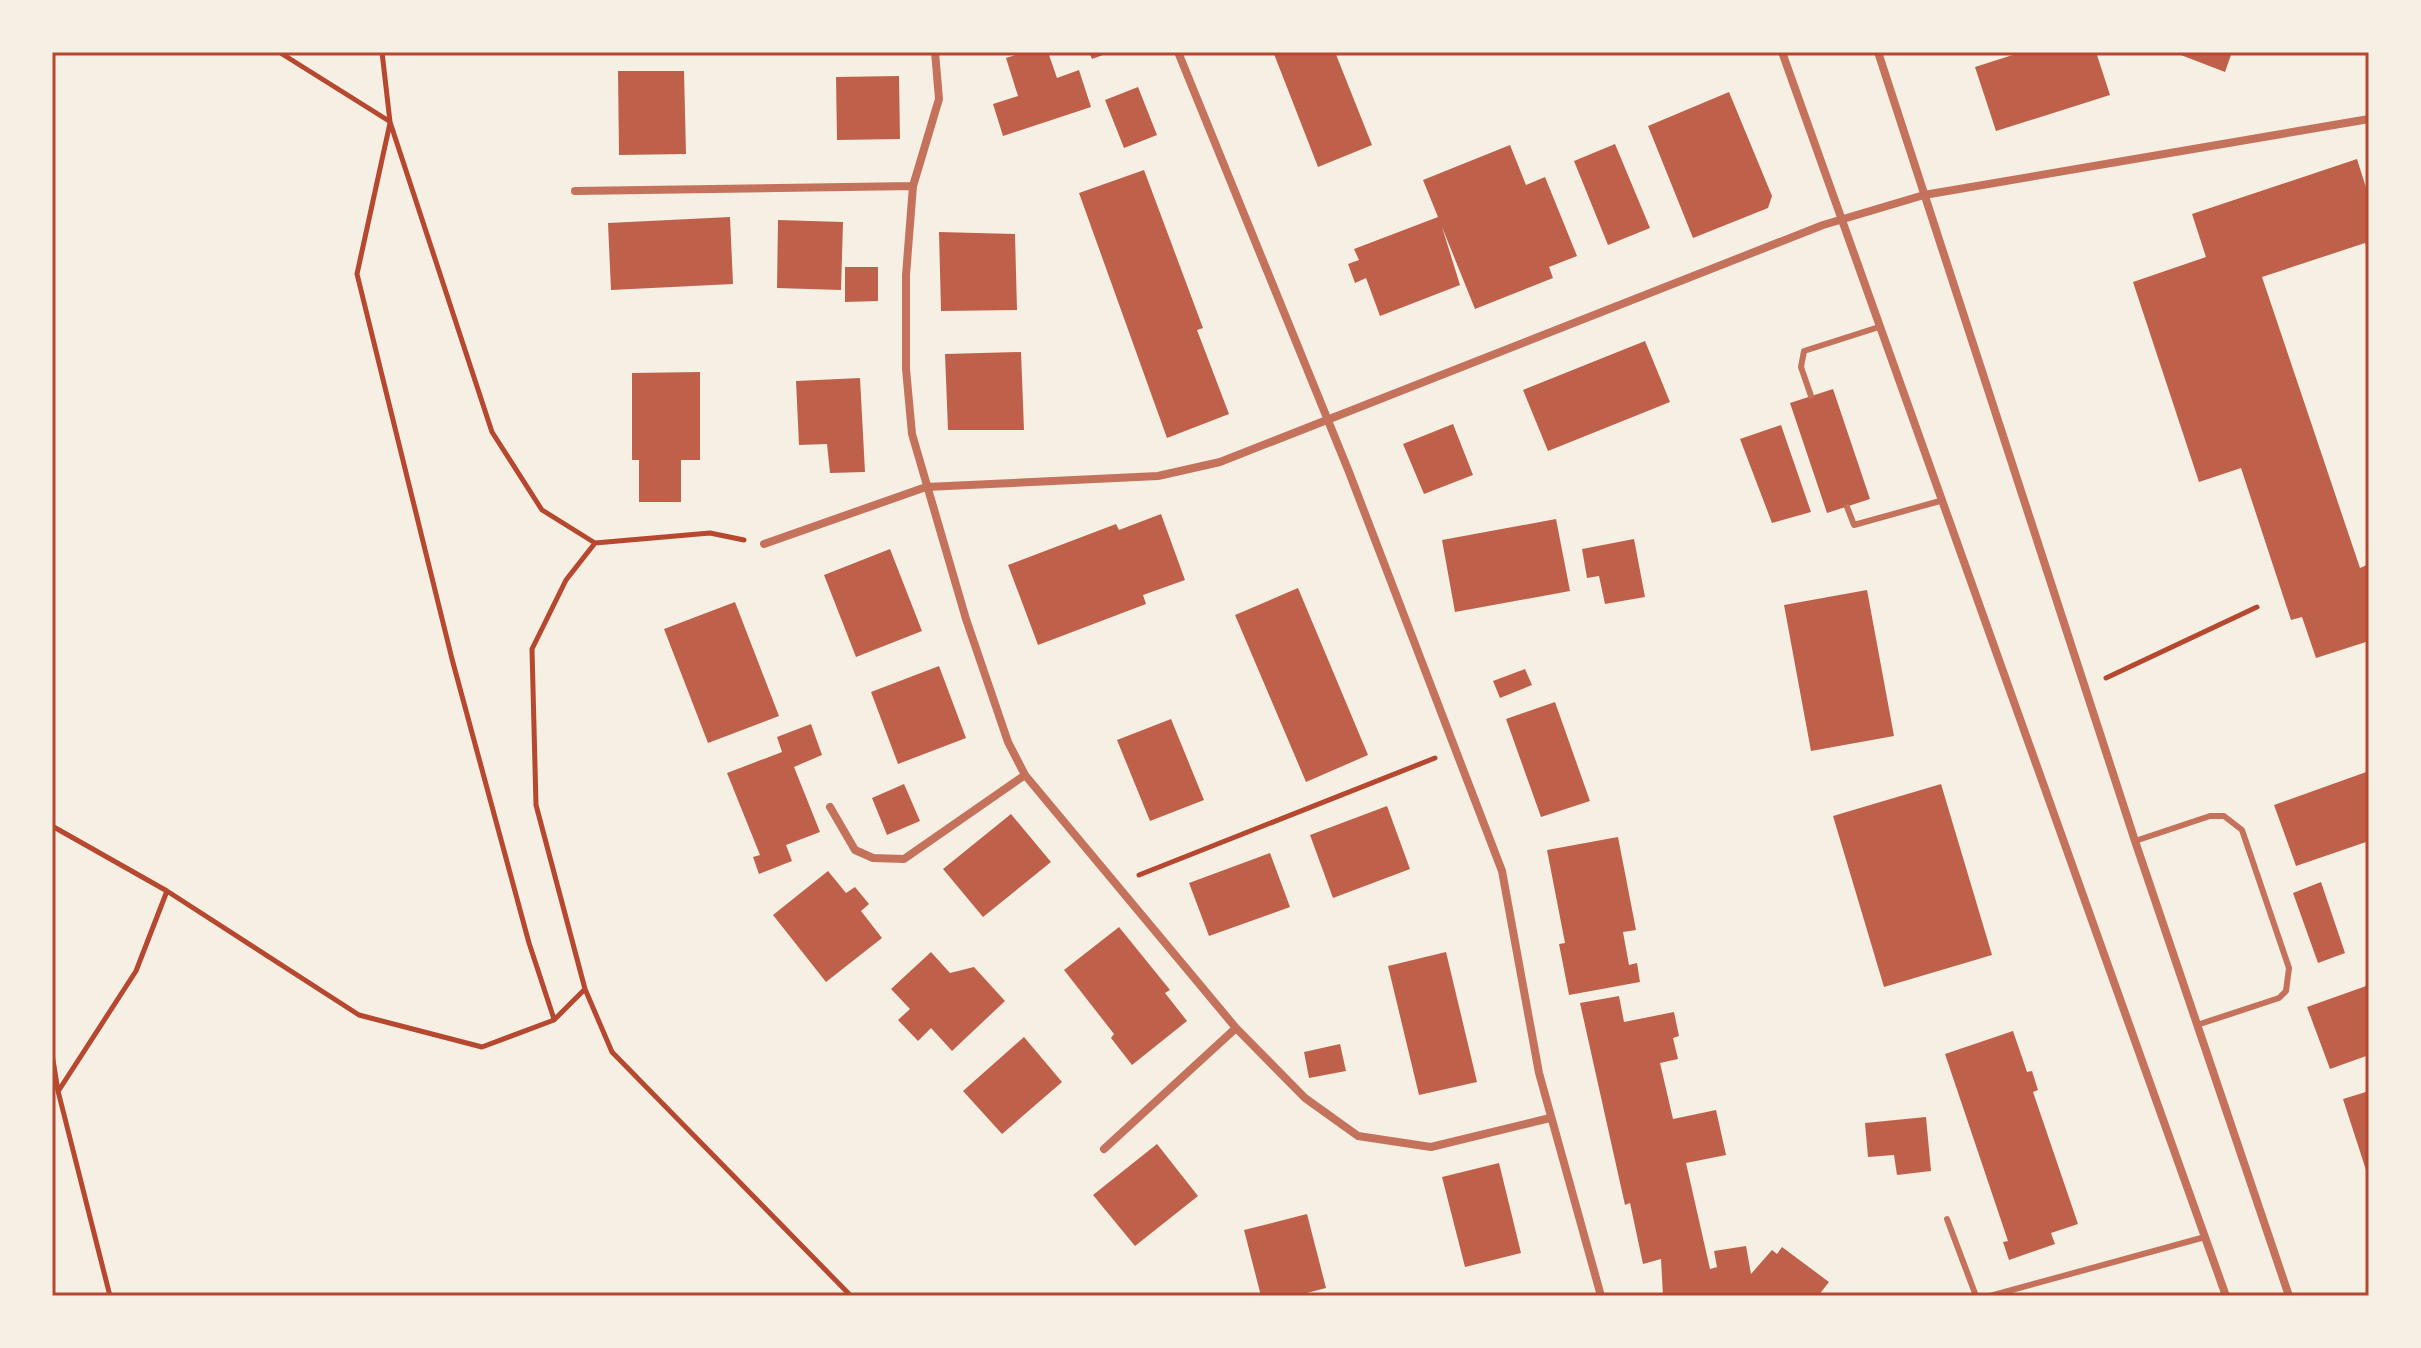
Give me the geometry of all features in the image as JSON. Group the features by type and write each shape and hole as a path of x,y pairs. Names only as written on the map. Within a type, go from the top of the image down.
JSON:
{"street":[{"path":"935,52 939,99 913,186 906,275 906,369 912,434 966,619 1008,742 1025,775 1236,1028 1305,1098 1358,1136 1431,1147 1550,1118"},
{"path":"1178,52 1458,749 1502,871 1550,1118 1601,1296"},
{"path":"1782,52 2226,1296"},
{"path":"1878,52 2135,841 2200,1024 2289,1296"},
{"path":"764,544 926,487 1158,476 1220,462 1842,219 1924,195 2369,119"},
{"path":"575,191 913,186"},
{"path":"830,807 855,850 873,858 904,859 1025,775"},
{"path":"1104,1149 1236,1028"}],"lane":[{"path":"1811,396 1801,367 1804,351 1879,327"},
{"path":"1847,507 1854,525 1940,501"},
{"path":"2135,841 2210,816 2224,816 2242,830 2289,968 2289,979 2286,991 2279,998 2200,1024"},
{"path":"1947,1219 1976,1296"},
{"path":"1990,1296 2205,1237"}],"path":[{"path":"279,52 390,122"},
{"path":"382,52 390,122 492,432 542,510 595,543 710,533 764,544"},
{"path":"390,122 357,274 452,659 529,943 554,1020"},
{"path":"595,543 566,580 532,649 536,805 585,989 612,1052 851,1296"},
{"path":"2085,688 2257,607"},
{"path":"1118,884 1458,749"},
{"path":"52,826 167,891 359,1015 482,1047 554,1020 585,989"},
{"path":"58,1091 136,971 167,891"},
{"path":"52,1054 58,1091 110,1296"}],"building":[{"path":"1025,52 1048,52 1057,78 1079,70 1091,107 1003,136 993,104 1018,96 1006,58"},
{"path":"1089,52 1111,52 1092,59"},
{"path":"1335,52 1372,145 1318,167 1274,54"},
{"path":"2022,52 2096,52 2110,95 1996,131 1975,67"},
{"path":"2173,52 2232,52 2225,72"},
{"path":"618,71 684,71 686,154 619,155"},
{"path":"899,76 900,139 837,140 836,77"},
{"path":"1138,87 1157,135 1124,148 1105,100"},
{"path":"1729,92 1772,196 1768,208 1693,238 1648,126"},
{"path":"1615,144 1650,228 1608,245 1574,161"},
{"path":"1510,145 1526,185 1545,177 1577,256 1549,267 1553,278 1475,309 1442,227 1460,285 1380,316 1366,278 1355,283 1348,264 1359,260 1354,249 1438,217 1423,180"},
{"path":"2357,159 2369,197 2369,253 2365,243 2262,277 2360,568 2369,564 2369,641 2316,658 2302,617 2291,620 2241,468 2199,482 2133,282 2206,257 2192,214"},
{"path":"1144,170 1203,328 1197,330 1229,414 1167,438 1079,193"},
{"path":"730,217 733,284 611,290 608,223"},
{"path":"778,220 843,222 841,290 777,288"},
{"path":"939,232 1015,234 1017,310 941,311"},
{"path":"845,267 878,267 878,301 845,302"},
{"path":"1645,341 1670,402 1548,451 1523,390"},
{"path":"1021,352 1024,430 948,430 945,354"},
{"path":"700,372 700,460 681,460 681,502 639,502 639,460 632,460 632,373"},
{"path":"860,378 865,472 830,473 827,444 799,445 796,381"},
{"path":"1833,389 1870,499 1827,513 1790,403"},
{"path":"1453,424 1473,475 1424,494 1403,444"},
{"path":"1781,425 1811,512 1772,523 1740,439"},
{"path":"1161,514 1185,580 1143,595 1146,604 1038,645 1008,565 1116,524 1119,530"},
{"path":"1556,519 1570,591 1455,612 1442,540"},
{"path":"1634,539 1645,597 1605,604 1599,576 1587,578 1582,549"},
{"path":"890,549 922,631 856,657 824,575"},
{"path":"1298,588 1368,755 1306,782 1235,615"},
{"path":"1867,590 1894,736 1811,751 1784,605"},
{"path":"735,602 779,716 708,743 664,629"},
{"path":"939,666 966,738 898,764 871,692"},
{"path":"1525,669 1532,685 1500,698 1493,681"},
{"path":"1555,702 1590,801 1541,817 1506,719"},
{"path":"1171,719 1204,800 1150,821 1117,740"},
{"path":"811,724 822,755 794,767 820,832 786,845 792,861 759,874 753,857 760,855 727,773 782,752 777,737"},
{"path":"2369,771 2369,841 2296,866 2274,805"},
{"path":"904,784 920,821 887,835 872,798"},
{"path":"1941,784 1992,955 1884,987 1833,816"},
{"path":"1387,806 1410,869 1333,898 1310,835"},
{"path":"1011,814 1051,862 983,917 943,869"},
{"path":"1618,837 1636,930 1623,932 1629,965 1637,963 1640,982 1569,995 1559,944 1565,943 1547,850"},
{"path":"1270,853 1290,907 1209,936 1189,883"},
{"path":"828,871 846,893 855,887 869,904 861,911 882,938 826,982 773,915"},
{"path":"2321,882 2345,953 2318,963 2293,893"},
{"path":"1119,927 1170,990 1165,993 1187,1021 1132,1065 1111,1038 1114,1034 1064,970"},
{"path":"931,952 950,973 974,967 1005,1001 952,1051 931,1028 918,1041 898,1020 910,1009 891,989"},
{"path":"1446,952 1477,1082 1419,1095 1388,966"},
{"path":"2369,985 2369,1055 2330,1069 2307,1007"},
{"path":"1619,996 1624,1022 1674,1012 1679,1036 1673,1038 1678,1059 1660,1063 1673,1119 1716,1110 1726,1155 1686,1163 1710,1269 1717,1267 1714,1251 1746,1246 1751,1274 1772,1250 1777,1254 1782,1247 1829,1282 1818,1296 1663,1296 1661,1259 1643,1264 1630,1203 1625,1205 1580,1003"},
{"path":"2013,1031 2027,1072 2032,1071 2038,1090 2033,1092 2078,1224 2051,1233 2055,1244 2009,1260 2003,1242 2008,1241 1945,1054"},
{"path":"1024,1037 1062,1082 1002,1134 963,1091"},
{"path":"1340,1044 1346,1071 1309,1078 1304,1052"},
{"path":"2369,1091 2369,1169 2366,1170 2343,1099"},
{"path":"1926,1117 1931,1171 1897,1175 1894,1155 1868,1157 1865,1123"},
{"path":"1157,1144 1198,1196 1135,1246 1093,1195"},
{"path":"1499,1163 1521,1253 1465,1267 1442,1177"},
{"path":"1307,1214 1326,1288 1295,1296 1261,1296 1244,1230"}]}
